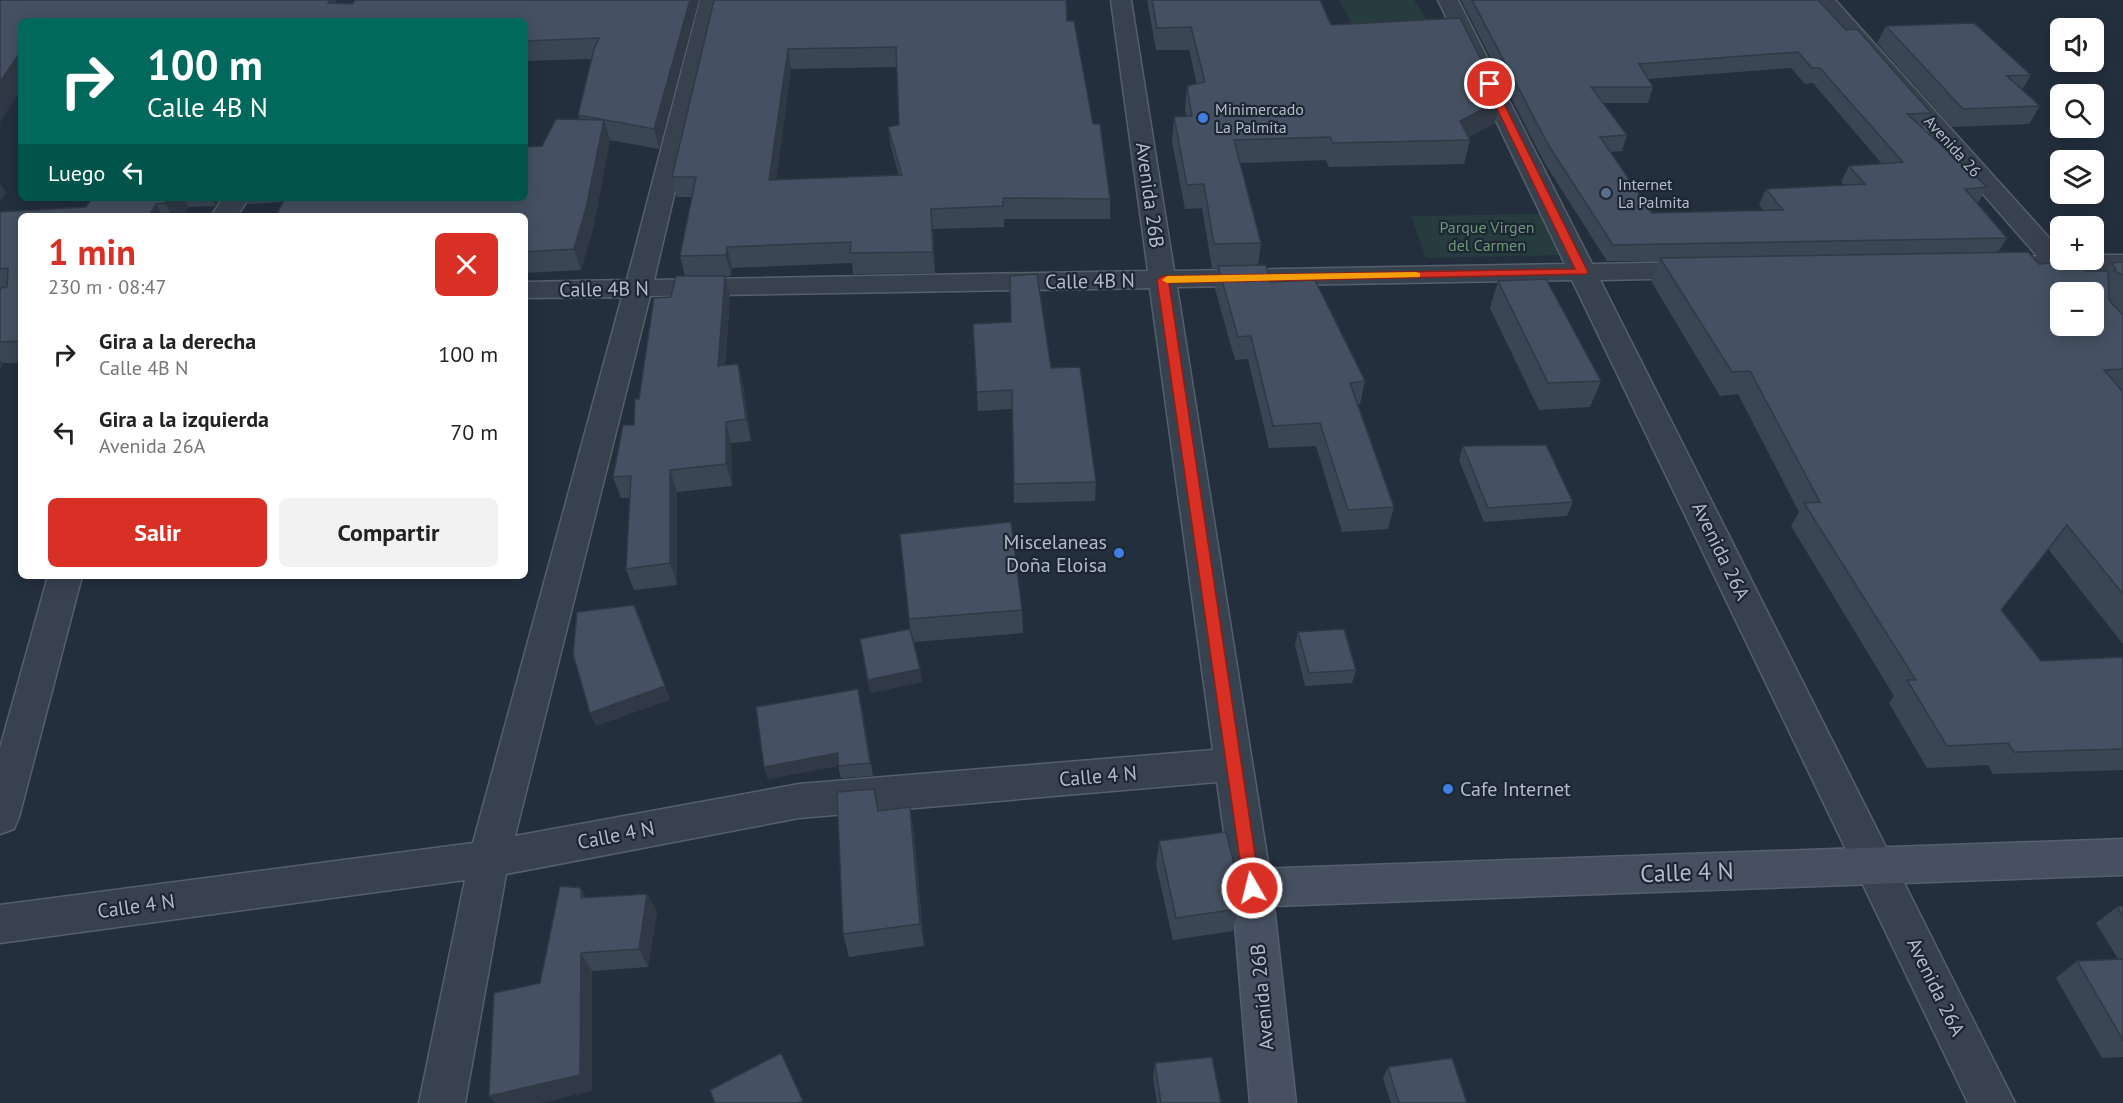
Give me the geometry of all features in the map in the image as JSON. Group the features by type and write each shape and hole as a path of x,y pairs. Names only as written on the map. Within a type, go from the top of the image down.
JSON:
{"street":[{"path":"442,1103 489,859 638,289 710,0"},
{"name":"Avenida 26B","path":"1121,0 1252,888 1273,1103"},
{"name":"Avenida 26A","path":"1448,0 1992,1103"},
{"name":"Avenida 26","path":"1824,0 2050,255"},
{"path":"2104,263 2123,262"},
{"path":"2010,264 2050,264"},
{"name":"Calle 4B N","path":"528,291 1725,269"},
{"name":"Avenida 26","path":"2063,270 2074,282"},
{"path":"0,817 64,579"},
{"name":"Calle 4 N","path":"0,924 489,859 799,801 1234,764"},
{"name":"Calle 4 N","path":"1252,888 2123,857"}],"green space":[{"path":"1339,0 1414,0 1433,30 1357,34"},
{"name":"Parque Virgen del Carmen","path":"1545,214 1565,255 1426,258 1411,216"}],"building":[{"path":"0,0 330,0 328,3 352,4 355,0 690,0 654,129 578,115 594,49 599,38 528,41 528,18 18,18 18,55 0,82"},
{"path":"714,0 1066,0 1067,21 1074,21 1093,124 1100,124 1110,199 1003,198 1003,206 931,209 933,252 850,253 851,242 727,247 726,255 680,256 696,177 672,177","holes":["896,47 899,125 888,127 902,175 769,180 788,49"]},
{"path":"1152,0 1320,0 1331,25 1460,18 1501,99 1460,121 1470,140 1333,143 1330,137 1234,140 1261,243 1214,244 1204,184 1187,185 1174,117 1192,116 1187,86 1205,82 1191,27 1157,28"},
{"path":"1472,0 1818,0 1846,30 1857,29 1931,113 1907,114 1987,187 1965,189 2007,238 1613,245 1549,146","holes":["1798,52 1812,68 1820,68 1903,162 1849,166 1865,184 1766,189 1783,210 1652,213 1600,137 1627,135 1591,87 1653,87 1639,64"]},
{"path":"1974,23 2031,75 2007,76 2040,106 1963,109 1886,26"},
{"path":"556,119 604,120 586,208 574,249 528,252 528,213 278,213 284,201 528,201 528,147 542,146"},
{"path":"90,201 166,201 156,204 151,213 18,213 18,341 0,342 0,288 7,287 8,268 0,269 0,212 86,207"},
{"path":"2028,252 2039,264 2050,263 2050,270 2108,271 2109,300 2123,315 2123,369 2104,370 2123,392 2123,594 2067,525 2001,610 2041,661 2123,657 2123,749 2014,752 2008,743 1947,746 1907,680 1916,680 1804,503 1820,502 1750,371 1732,372 1660,258"},
{"path":"2123,262 2123,275 2114,271 2116,269 2111,263"},
{"path":"1266,265 1270,282 1315,280 1365,381 1350,383 1394,507 1348,510 1320,423 1273,426 1251,336 1238,337 1218,266"},
{"path":"1037,274 1051,368 1080,367 1096,482 1014,484 1012,390 977,392 973,324 1011,322 1010,276"},
{"path":"676,276 725,276 718,366 738,364 746,419 726,422 726,464 670,470 670,563 626,569 631,476 613,477 623,425 634,425 635,399 639,399 654,298 671,297"},
{"path":"1546,279 1601,381 1548,383 1498,281"},
{"path":"1546,445 1573,502 1488,508 1463,446"},
{"path":"1011,522 1022,610 909,619 900,534"},
{"path":"634,605 665,686 590,713 573,654 577,612"},
{"path":"910,629 920,669 868,680 860,639"},
{"path":"1344,629 1356,670 1309,673 1298,632"},
{"path":"858,689 870,763 838,766 838,753 764,767 756,707"},
{"path":"874,789 878,811 910,807 920,924 843,934 837,792"},
{"path":"1226,832 1233,859 1238,909 1176,918 1159,841"},
{"path":"560,886 581,888 581,898 647,894 639,949 581,953 580,1075 489,1096 494,993 540,983"},
{"path":"2123,906 2123,917 2117,907"},
{"path":"2123,959 2123,1040 2077,961"},
{"path":"781,1053 803,1101 798,1103 715,1103 710,1090"},
{"path":"1212,1057 1221,1103 1161,1103 1155,1063"},
{"path":"1452,1058 1467,1103 1399,1103 1388,1067"}],"slow traffic":[{"path":"1167,280 1416,275"}],"place":[{"name":"Minimercado La Palmita","path":"1203,118"},
{"name":"Internet La Palmita","path":"1606,193"},
{"name":"Miscelaneas Doña Eloisa","path":"1119,553"},
{"name":"Cafe Internet","path":"1448,789"}],"route":[{"path":"1252,888 1163,280 1582,272 1490,84"}]}
